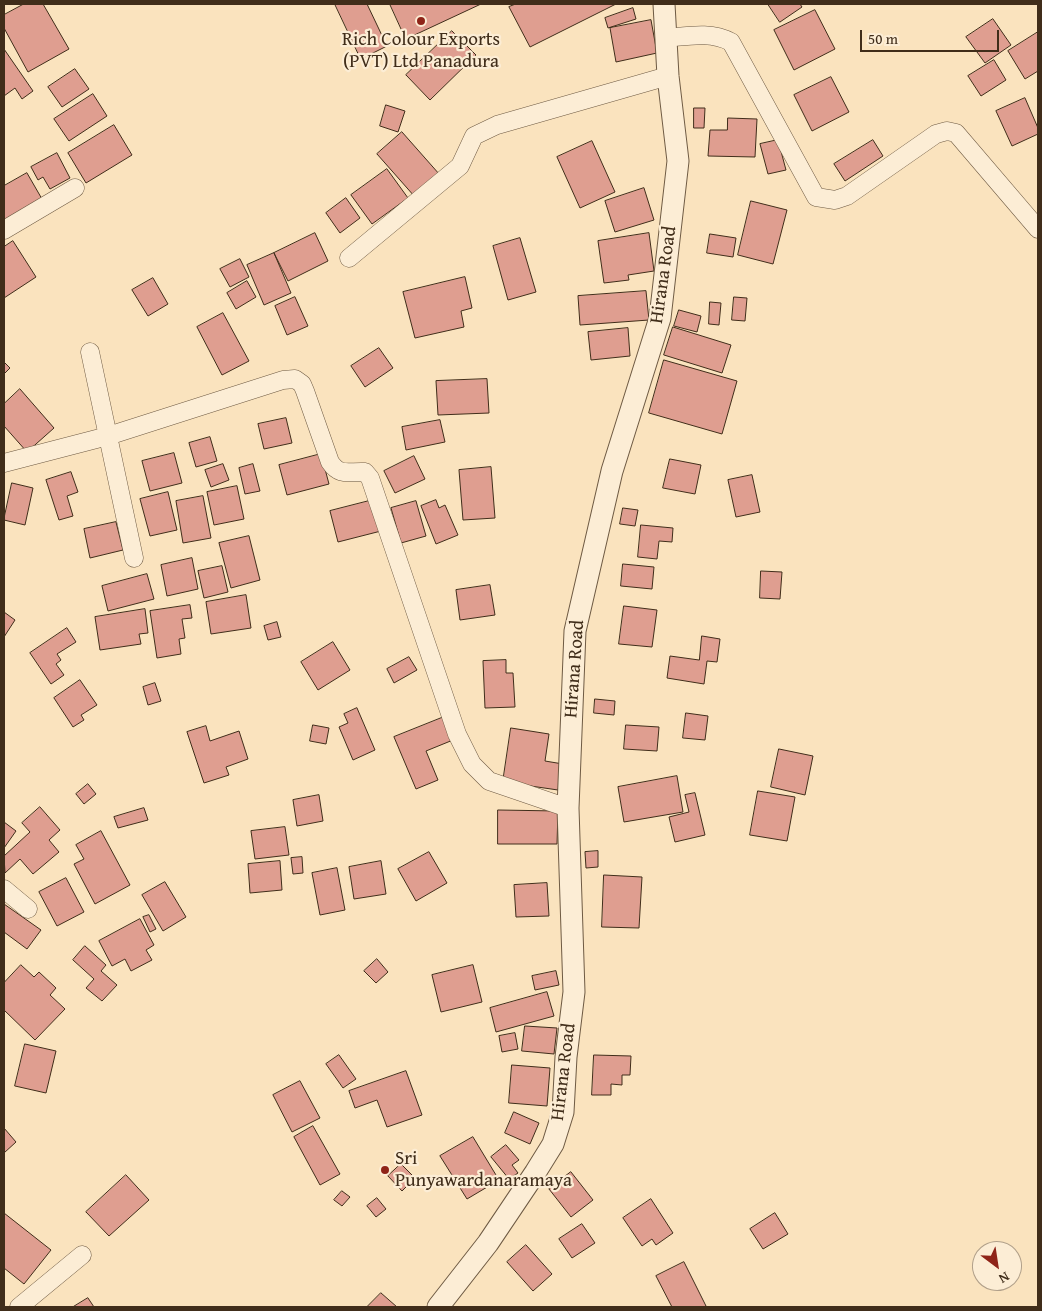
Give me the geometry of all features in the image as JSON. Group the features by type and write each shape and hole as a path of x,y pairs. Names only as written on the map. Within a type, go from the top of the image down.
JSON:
{"street":[{"name":"Hirana Road","path":"438,1307 488,1243 535,1173 552,1144 563,1112 566,1057 574,992 568,808 575,631 612,471 660,318 678,161 668,76 664,4"},
{"path":"666,38 710,35 721,37 731,42 816,197 835,200 847,196 936,134 946,131 956,133 1038,229"},
{"path":"349,258 460,166 474,136 497,125 668,76"},
{"path":"4,230 75,188"},
{"path":"90,352 134,558"},
{"path":"6,459 108,436 283,380 295,379 302,384 330,462 336,471 341,473 365,472 370,478 457,734 472,764 489,781 568,808"},
{"path":"4,889 28,909"},
{"path":"20,1307 82,1255"}],"building":[{"path":"24,4 43,4 69,49 28,72 4,28 4,15"},
{"path":"335,4 367,4 387,46 361,59"},
{"name":"Rich Colour Exports (PVT) Ltd Panadura","path":"390,4 481,4 406,39"},
{"path":"516,4 616,4 530,47 509,7"},
{"path":"768,4 800,4 802,7 780,22"},
{"path":"633,8 636,19 608,28 605,18"},
{"path":"815,10 835,49 794,70 774,30"},
{"path":"993,19 1011,45 985,63 966,37"},
{"path":"651,20 657,53 616,62 610,28"},
{"path":"452,31 476,55 430,100 406,75"},
{"path":"1038,32 1038,71 1025,79 1008,51"},
{"path":"4,49 33,91 22,99 15,88 4,96"},
{"path":"994,60 1006,80 981,96 968,76"},
{"path":"75,69 89,89 62,107 48,87"},
{"path":"831,77 849,112 812,131 794,95"},
{"path":"93,94 107,116 69,141 54,119"},
{"path":"1025,98 1038,128 1038,134 1012,146 996,111"},
{"path":"386,105 405,111 398,132 380,126"},
{"path":"694,108 705,108 704,128 694,128"},
{"path":"728,118 757,119 755,157 708,156 710,130 727,130"},
{"path":"114,125 132,155 86,183 68,153"},
{"path":"402,132 440,175 415,197 377,154"},
{"path":"778,140 786,170 768,174 760,144"},
{"path":"873,140 883,156 845,181 834,164"},
{"path":"592,141 615,192 580,208 557,157"},
{"path":"57,153 70,178 50,189 43,177 38,180 31,167"},
{"path":"387,169 408,198 372,224 351,195"},
{"path":"27,173 42,199 4,221 4,186"},
{"path":"644,188 654,220 615,232 605,201"},
{"path":"346,198 360,218 340,233 326,213"},
{"path":"751,201 787,210 773,264 738,255"},
{"path":"315,233 328,261 288,281 274,253"},
{"path":"649,233 654,271 628,275 629,280 604,283 598,241"},
{"path":"710,234 736,238 733,257 707,253"},
{"path":"520,238 536,292 508,300 493,246"},
{"path":"13,241 36,277 4,298 4,247"},
{"path":"274,253 291,293 264,305 247,265"},
{"path":"240,259 249,277 230,287 220,269"},
{"path":"465,277 472,308 461,311 464,327 415,338 403,292"},
{"path":"153,278 168,304 148,316 132,290"},
{"path":"247,281 256,297 236,309 227,293"},
{"path":"646,291 649,320 580,325 578,296"},
{"path":"295,297 308,326 287,335 275,306"},
{"path":"734,297 747,298 745,321 732,320"},
{"path":"710,302 721,303 719,325 709,324"},
{"path":"679,310 701,316 697,332 674,326"},
{"path":"223,313 249,361 222,375 197,327"},
{"path":"673,327 731,345 722,373 664,355"},
{"path":"628,328 630,356 591,360 588,332"},
{"path":"379,348 393,368 365,387 351,366"},
{"path":"664,360 737,381 722,434 649,413"},
{"path":"4,362 10,368 4,374"},
{"path":"487,379 489,413 438,415 436,381"},
{"path":"20,389 54,428 27,452 4,426 4,404"},
{"path":"286,418 292,443 264,449 258,424"},
{"path":"440,420 445,442 406,450 402,427"},
{"path":"210,437 217,461 196,467 189,443"},
{"path":"174,453 182,483 150,491 142,461"},
{"path":"321,454 329,484 287,495 279,465"},
{"path":"414,456 425,479 395,493 384,471"},
{"path":"670,459 701,465 695,494 663,488"},
{"path":"223,464 229,480 211,487 205,470"},
{"path":"253,464 260,491 245,494 239,468"},
{"path":"491,467 495,518 463,520 459,470"},
{"path":"71,472 78,492 67,496 73,516 59,520 46,480"},
{"path":"752,475 760,512 736,517 728,480"},
{"path":"12,483 33,488 25,525 4,520"},
{"path":"237,486 244,519 214,525 207,492"},
{"path":"168,492 177,530 150,536 140,499"},
{"path":"203,496 211,538 183,543 176,501"},
{"path":"373,500 381,531 338,542 330,511"},
{"path":"436,500 439,508 445,505 458,535 436,544 421,506"},
{"path":"416,501 426,536 401,543 391,508"},
{"path":"623,508 638,510 635,526 620,524"},
{"path":"116,522 123,550 90,558 84,529"},
{"path":"641,525 673,528 672,542 659,541 657,559 638,557"},
{"path":"249,536 260,580 231,588 219,543"},
{"path":"192,558 198,589 167,596 161,565"},
{"path":"623,564 654,567 652,589 621,586"},
{"path":"222,566 228,592 204,598 198,571"},
{"path":"761,571 782,572 780,599 760,598"},
{"path":"147,574 154,599 108,611 102,586"},
{"path":"490,585 495,615 460,620 456,590"},
{"path":"246,595 251,628 211,634 206,602"},
{"path":"190,605 192,618 182,619 185,638 179,639 181,654 157,658 150,611"},
{"path":"624,606 657,610 652,647 619,644"},
{"path":"145,609 148,633 139,634 141,644 100,650 95,617"},
{"path":"4,612 15,620 4,637"},
{"path":"277,622 281,637 268,640 264,626"},
{"path":"67,628 76,642 57,654 61,660 56,664 64,675 51,684 30,653"},
{"path":"702,636 720,639 717,662 707,661 704,684 667,678 670,656 699,660"},
{"path":"333,642 350,670 318,690 301,662"},
{"path":"409,657 417,670 394,683 387,669"},
{"path":"506,660 506,673 513,673 515,707 485,708 483,661"},
{"path":"80,680 97,705 81,715 84,720 73,727 54,698"},
{"path":"155,683 161,701 148,705 143,687"},
{"path":"595,699 615,701 614,715 594,713"},
{"path":"357,708 375,750 353,760 339,727 348,723 344,714"},
{"path":"686,713 708,716 705,740 683,738"},
{"path":"444,717 453,740 426,751 438,780 416,789 394,737"},
{"path":"313,725 329,728 326,744 310,741"},
{"path":"626,725 659,727 657,751 624,749"},
{"path":"206,726 210,741 239,731 248,759 226,767 229,775 204,783 187,732"},
{"path":"511,728 549,734 545,761 563,764 558,790 503,782"},
{"path":"779,749 813,756 805,795 771,787"},
{"path":"677,776 683,812 624,822 618,787"},
{"path":"88,784 96,794 84,804 76,794"},
{"path":"758,791 795,797 787,841 750,835"},
{"path":"695,793 705,835 675,842 669,817 689,812 685,795"},
{"path":"319,795 323,821 297,826 293,800"},
{"path":"40,807 60,830 49,840 59,852 33,874 20,859 5,873 4,856 30,832 22,823"},
{"path":"144,808 148,820 118,828 114,817"},
{"path":"498,810 558,811 557,844 498,844"},
{"path":"4,822 16,831 4,848"},
{"path":"285,827 289,855 255,859 251,831"},
{"path":"101,831 130,885 95,904 74,864 84,859 76,845"},
{"path":"598,851 598,867 586,868 585,852"},
{"path":"429,852 447,883 416,901 398,869"},
{"path":"302,857 303,873 293,874 291,858"},
{"path":"280,861 282,890 250,893 248,864"},
{"path":"381,861 386,894 354,899 349,867"},
{"path":"337,868 345,910 320,915 312,873"},
{"path":"604,875 642,877 639,928 602,927"},
{"path":"66,878 84,912 57,926 39,892"},
{"path":"165,882 186,917 163,931 142,895"},
{"path":"547,883 549,916 516,917 514,885"},
{"path":"4,904 41,930 27,949 4,932"},
{"path":"149,915 156,929 150,932 143,917"},
{"path":"140,919 154,945 146,950 152,960 131,971 125,959 112,966 99,941"},
{"path":"85,946 106,965 101,971 117,985 102,1001 86,988 94,979 73,960"},
{"path":"377,959 388,972 376,983 364,971"},
{"path":"21,965 34,977 39,972 56,988 50,995 65,1009 35,1040 4,1010 4,983"},
{"path":"473,965 482,1002 441,1012 432,975"},
{"path":"556,971 559,985 535,990 532,976"},
{"path":"547,992 554,1016 496,1032 490,1008"},
{"path":"525,1026 557,1028 554,1054 522,1051"},
{"path":"515,1033 518,1049 502,1052 499,1036"},
{"path":"25,1044 56,1051 46,1093 15,1086"},
{"path":"339,1055 356,1079 343,1088 326,1064"},
{"path":"594,1055 631,1056 630,1075 622,1075 622,1085 611,1084 611,1095 592,1095"},
{"path":"512,1065 550,1068 547,1106 509,1103"},
{"path":"406,1071 422,1115 387,1127 377,1100 355,1108 349,1091"},
{"path":"300,1081 320,1118 292,1132 273,1095"},
{"path":"514,1112 539,1123 530,1144 505,1133"},
{"path":"313,1126 340,1174 320,1185 294,1137"},
{"path":"4,1128 16,1142 4,1153"},
{"path":"473,1137 499,1180 467,1199 440,1156"},
{"path":"506,1145 519,1160 512,1165 518,1173 509,1179 491,1157"},
{"path":"401,1164 415,1178 402,1191 388,1176"},
{"path":"571,1172 593,1200 571,1217 549,1189"},
{"path":"126,1175 149,1200 109,1236 86,1212"},
{"path":"342,1191 350,1197 342,1206 334,1200"},
{"path":"377,1198 386,1209 376,1217 367,1206"},
{"path":"651,1199 673,1233 656,1245 652,1239 642,1246 623,1218"},
{"path":"4,1213 51,1250 24,1284 4,1268"},
{"path":"775,1213 788,1234 763,1249 750,1229"},
{"path":"582,1224 595,1243 572,1258 559,1239"},
{"path":"526,1245 552,1274 533,1291 507,1262"},
{"path":"684,1262 706,1306 672,1307 656,1276"},
{"path":"381,1293 397,1307 367,1307"},
{"path":"88,1298 94,1307 73,1307"}],"place":[{"name":"Rich Colour Exports (PVT) Ltd Panadura","path":"421,21"},
{"name":"Sri Punyawardanaramaya","path":"385,1170"}]}
